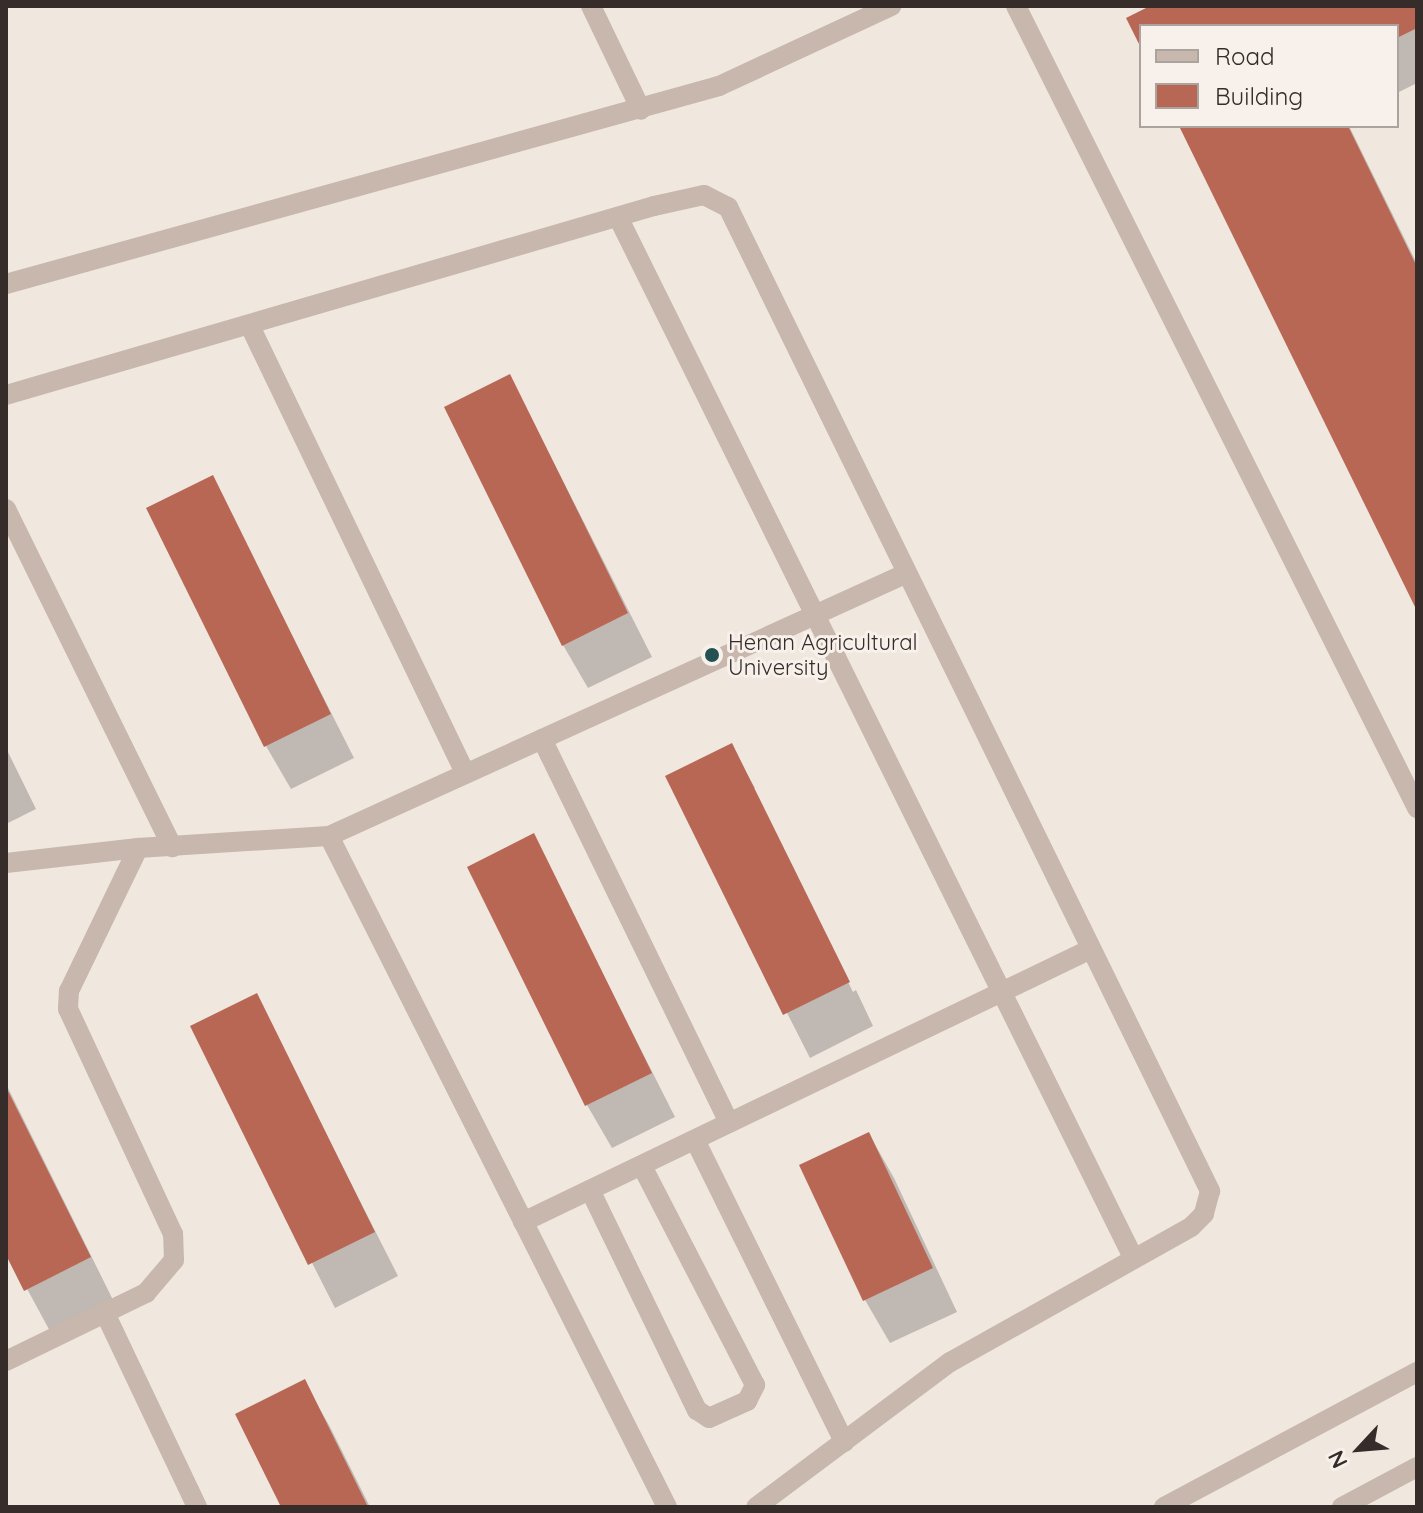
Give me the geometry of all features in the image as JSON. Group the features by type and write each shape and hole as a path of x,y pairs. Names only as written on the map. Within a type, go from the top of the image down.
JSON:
{"street":[{"path":"591,6 641,110"},
{"path":"6,284 719,86 891,6"},
{"path":"1016,6 1417,808"},
{"path":"6,395 618,217 704,195 728,207 905,574 1210,1191 1204,1214 1191,1227 950,1362 756,1507"},
{"path":"618,217 999,993 1133,1257"},
{"path":"250,326 466,774"},
{"path":"6,509 172,847"},
{"path":"6,863 138,848 329,836 905,574"},
{"path":"542,739 729,1123"},
{"path":"329,836 667,1507"},
{"path":"6,1361 146,1293 174,1260 173,1234 68,1009 69,991 138,848"},
{"path":"523,1222 1091,949"},
{"path":"695,1140 844,1442"},
{"path":"590,1190 697,1410 709,1418 747,1401 755,1385 642,1166"},
{"path":"104,1311 197,1507"},
{"path":"1164,1507 1417,1372"},
{"path":"1342,1507 1417,1467"}],"building":[{"path":"1150,6 1417,6 1417,28 1399,37 1399,24 1139,24 1139,44 1126,18"},
{"path":"1180,128 1349,128 1417,267 1417,611"},
{"path":"510,374 628,613 562,646 444,407"},
{"path":"213,475 331,714 264,747 146,508"},
{"path":"732,743 850,982 783,1015 665,776"},
{"path":"534,833 652,1073 585,1106 467,867"},
{"path":"257,993 375,1232 308,1265 190,1026"},
{"path":"6,1087 91,1257 24,1291 6,1255"},
{"path":"869,1132 933,1268 863,1301 799,1165"},
{"path":"305,1379 368,1507 281,1507 235,1414"}],"place":[{"name":"Henan Agricultural University","path":"712,655"}]}
